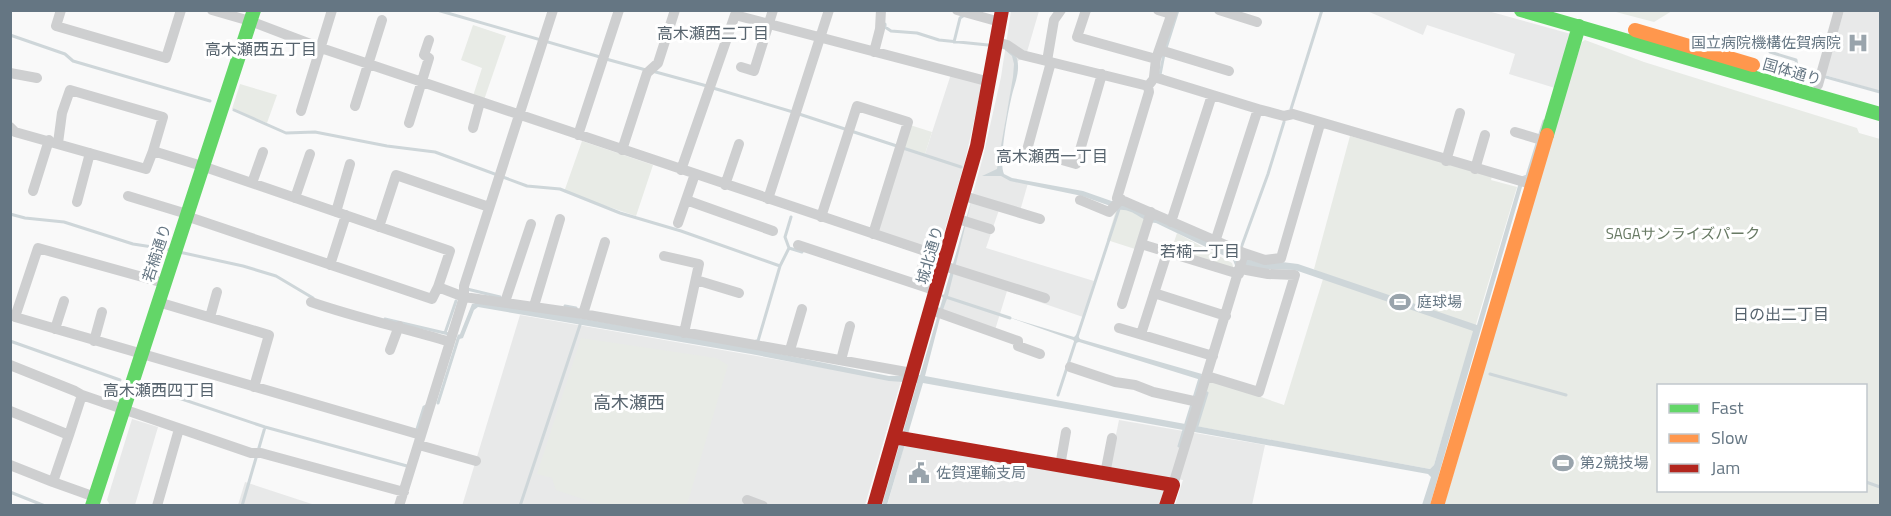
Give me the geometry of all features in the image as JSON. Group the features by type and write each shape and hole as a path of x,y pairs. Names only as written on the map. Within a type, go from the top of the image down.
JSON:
{"main road":[{"name":"国体通り","path":"1521,10 1881,114"},
{"name":"国体通り","path":"1564,10 1881,103"},
{"name":"若楠通り","path":"93,501 252,16"},
{"name":"城北通り","path":"874,506 901,438 910,378 937,312 937,291 949,266 963,221 964,196 977,146 1001,16"},
{"path":"1437,506 1525,183 1545,141 1579,26"},
{"path":"901,438 1169,485 1167,506"}],"street":[{"path":"61,10 56,26 166,58 181,10"},
{"path":"212,10 252,16 321,48 873,234 949,266 1045,298"},
{"path":"301,111 332,10"},
{"path":"399,506 400,491 452,338 464,297 464,286 553,10"},
{"path":"578,135 619,10"},
{"path":"621,150 649,71 658,63 675,10"},
{"path":"741,67 754,71 773,10"},
{"path":"768,199 829,10"},
{"path":"874,52 880,29 881,10"},
{"path":"1061,10 1054,20 1049,61 1027,150 1076,164 1102,74"},
{"path":"1086,10 1077,37 1229,71"},
{"path":"1080,200 1109,212 1117,204 1172,12 1158,10"},
{"path":"1219,10 1235,13 1257,22"},
{"path":"1818,85 1839,10"},
{"path":"963,12 1001,16"},
{"path":"681,170 736,13 820,38 990,82"},
{"path":"355,106 382,20"},
{"path":"409,123 429,58 424,55 429,40"},
{"path":"997,42 1007,45 1022,55 1102,74 1212,95 1284,116 1293,114 1320,124 1476,165 1525,183"},
{"path":"10,73 37,78"},
{"path":"12,133 53,142 146,169 163,117 70,90 53,142 33,191"},
{"path":"1171,222 1212,95"},
{"path":"474,128 480,102"},
{"path":"821,217 856,106 883,113 908,122 873,234"},
{"path":"1215,242 1258,110"},
{"path":"1447,157 1460,113"},
{"path":"1117,204 1151,212 1215,242 1265,260 1281,258 1320,124"},
{"path":"1515,132 1545,141"},
{"path":"1476,165 1485,135"},
{"path":"725,184 739,144"},
{"path":"128,196 432,299 450,250 153,151"},
{"path":"252,183 263,152"},
{"path":"77,202 90,153"},
{"path":"295,198 310,154"},
{"path":"330,265 350,164"},
{"path":"678,223 695,174"},
{"path":"379,226 396,176 489,207"},
{"path":"964,196 1040,219"},
{"path":"686,200 773,231"},
{"path":"1122,304 1151,212"},
{"path":"534,306 560,219"},
{"path":"963,221 990,229"},
{"path":"505,302 531,224"},
{"path":"583,314 604,242"},
{"path":"1141,244 1237,272 1295,275 1259,392 1205,379"},
{"path":"798,245 937,291"},
{"path":"164,284 38,248 15,317 418,437 476,461"},
{"path":"1141,334 1167,253"},
{"path":"1169,485 1190,429 1194,401 1205,379 1209,355 1244,253"},
{"path":"664,256 699,264 685,329"},
{"path":"696,280 739,293"},
{"path":"438,287 464,297 685,329 841,360 910,378"},
{"path":"210,317 218,292"},
{"path":"1155,293 1222,314"},
{"path":"55,329 64,301"},
{"path":"158,302 269,335 254,387"},
{"path":"311,302 341,312 452,338"},
{"path":"790,350 802,309"},
{"path":"94,341 102,312"},
{"path":"937,312 1018,341 1018,346 1040,354"},
{"path":"390,350 399,326"},
{"path":"841,360 850,326"},
{"path":"1119,328 1209,355"},
{"path":"10,365 123,411 256,453 400,491"},
{"path":"1070,367 1115,382 1194,401"},
{"path":"53,482 82,395"},
{"path":"10,411 69,435"},
{"path":"157,506 179,429"},
{"path":"1060,466 1066,432"},
{"path":"1105,474 1112,438"},
{"path":"10,465 93,501"},
{"path":"747,500 763,506"}],"shaded area":[{"path":"1011,11 1039,11 1027,52 1017,62 1006,117 999,172 1011,180 1028,183 1020,211 1001,204 986,248 1094,281 1083,317 1007,291 995,330 940,312 983,157 1001,77"},
{"path":"1367,11 1488,11 1571,34 1555,88 1509,74 1515,54 1427,25 1423,35"},
{"name":"国立病院機構佐賀病院","path":"1844,11 1880,11 1880,91 1825,75"},
{"path":"1005,50 1016,55 1018,67 1005,134 1002,158 1004,174 1012,178 1083,191 1185,231 1237,256 1264,264 1282,262 1298,264 1477,325 1520,179 1524,180 1430,505 1422,505 1431,477 1428,474 923,383 887,505 882,505 917,383 889,381 751,354 478,307 474,310 463,338 456,340 472,304 482,301 756,349 889,376 920,375 971,203 925,376 1430,469 1434,465 1473,331 1295,270 1236,268 1233,260 1129,211 1118,210 1082,196 1010,181 1001,176 982,176 997,169 1013,77 1014,64 1012,56"},
{"path":"953,68 984,76 965,161 929,284 913,279 923,246 878,232 903,147 925,154"},
{"path":"520,315 901,381 865,505 462,506"},
{"path":"1008,317 1074,337 1077,334 1080,339 1202,374 1201,380 1079,342 1076,343"},
{"path":"132,419 158,427 135,505 110,505 107,500"},
{"path":"1119,420 1265,445 1252,505 1175,505 1183,480 1109,469"},
{"path":"905,443 1164,490 1159,505 887,506"},
{"path":"245,482 315,505 238,505"}],"green space":[{"path":"1612,11 1672,11 1654,22"},
{"path":"473,25 506,36 484,100 473,96 482,68 461,60"},
{"name":"SAGAサンライズパーク","path":"1585,40 1644,62 1857,128 1859,133 1880,139 1880,505 1444,506 1582,42"},
{"path":"240,84 277,95 267,123 232,109"},
{"path":"910,125 932,132 925,154 903,147"},
{"name":"庭球場","path":"1350,136 1492,176 1491,180 1517,187 1434,465 1430,469 1195,426 1209,379 1284,405 1323,279 1314,269"},
{"path":"582,141 653,165 636,216 564,192"},
{"path":"1118,204 1134,210 1145,218 1135,249 1107,240"},
{"path":"1177,233 1232,263 1234,270 1171,251"},
{"path":"581,338 716,358 728,365 687,505 601,505 556,490 552,478 537,474"}],"waterway":[{"path":"437,10 600,57"},
{"path":"1166,48 1178,10"},
{"path":"1293,111 1291,109 1322,10"},
{"path":"954,42 960,18 963,16"},
{"path":"885,24 885,27 891,31 917,33 939,40 988,45"},
{"path":"10,35 65,54 73,61 210,101"},
{"path":"1770,52 1796,60 1797,69 1812,73"},
{"path":"1163,76 1160,75 1164,54"},
{"path":"606,59 646,70"},
{"path":"652,71 707,86"},
{"path":"1826,77 1880,92"},
{"path":"713,88 793,112"},
{"path":"234,110 286,133 315,132 387,146 435,152 527,186 560,189 620,213 681,231 780,266"},
{"path":"799,114 961,167"},
{"path":"1522,178 1527,176 1544,121"},
{"path":"1241,248 1284,122"},
{"path":"1058,395 1119,209"},
{"path":"10,214 64,222 133,244 172,250"},
{"path":"756,341 758,341 780,266 789,248 785,237 791,217"},
{"path":"789,248 802,252"},
{"path":"179,252 276,276 313,298"},
{"path":"467,289 500,297"},
{"path":"943,296 1010,318"},
{"path":"445,333 456,301"},
{"path":"565,306 576,308"},
{"path":"385,319 449,334"},
{"path":"520,506 581,322"},
{"path":"438,403 459,336"},
{"path":"10,341 120,380"},
{"path":"1490,374 1566,395"},
{"path":"1194,398 1200,378"},
{"path":"143,386 265,427 407,466"},
{"path":"1196,429 1207,393"},
{"path":"1179,446 1192,404"},
{"path":"417,429 426,406"},
{"path":"242,506 265,427"},
{"path":"1867,482 1880,487"},
{"path":"10,492 45,506"}],"traffic: fast":[{"path":"92,506 254,10"},
{"path":"1521,10 1880,114"},
{"path":"1547,135 1579,26"}],"traffic: slow":[{"path":"1635,30 1753,65"},
{"path":"1437,506 1547,135"}],"traffic: jam":[{"path":"874,506 977,146 1002,10"},
{"path":"894,437 1173,485 1166,506"}],"place":[{"name":"国立病院機構佐賀病院","path":"1858,43"},
{"name":"庭球場","path":"1400,302"},
{"name":"第2競技場","path":"1563,463"},
{"name":"佐賀運輸支局","path":"919,473"}],"district":[{"name":"高木瀬西二丁目","path":"713,33"},
{"name":"高木瀬西五丁目","path":"261,49"},
{"name":"高木瀬西一丁目","path":"1052,156"},
{"name":"若楠一丁目","path":"1200,251"},
{"name":"日の出二丁目","path":"1781,314"},
{"name":"高木瀬西四丁目","path":"159,390"},
{"name":"高木瀬西","path":"629,403"}]}
